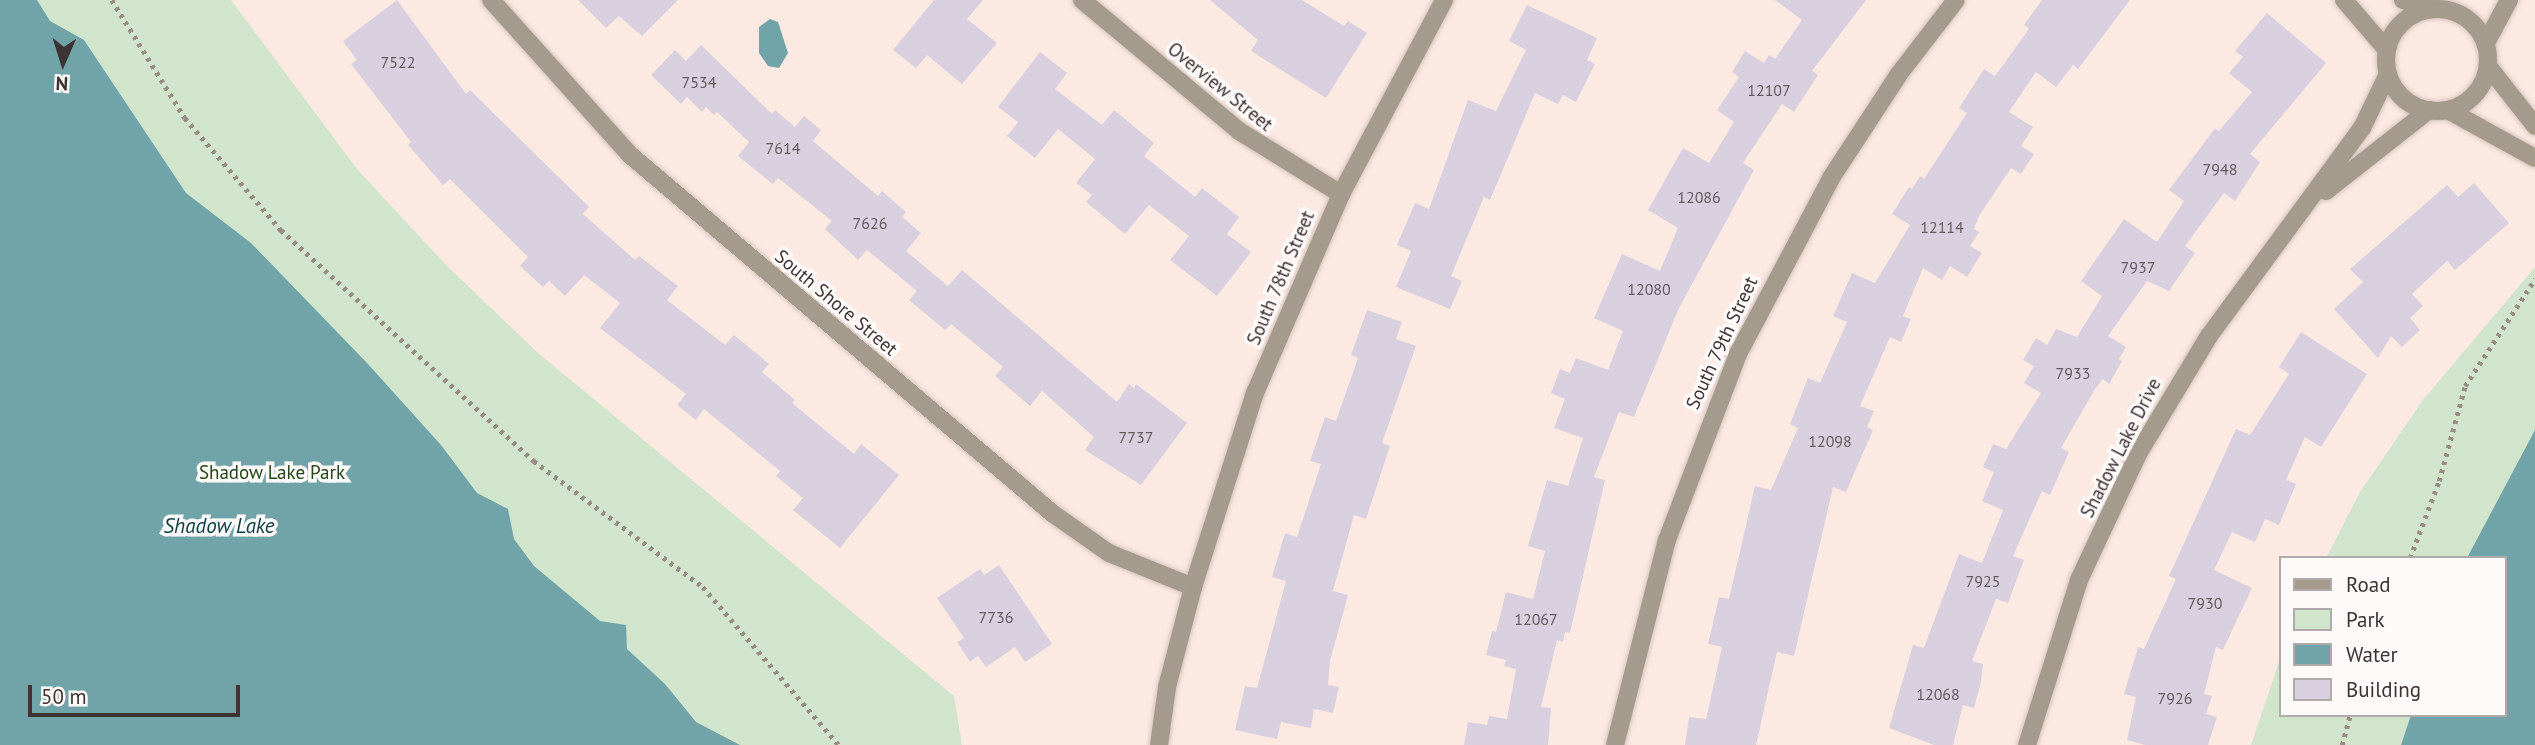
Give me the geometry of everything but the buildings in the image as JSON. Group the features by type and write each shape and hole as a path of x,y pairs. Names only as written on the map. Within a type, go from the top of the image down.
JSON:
{"street":[{"name":"South Shore Street","path":"491,0 554,75 639,162 1052,513 1109,553 1193,587"},
{"name":"Overview Street","path":"1082,0 1240,131 1341,194"},
{"name":"South 78th Street","path":"1193,587 1255,393 1341,194 1444,0"},
{"name":"South 79th Street","path":"1615,745 1667,540 1738,354 1830,178 1899,74 1956,0"},
{"path":"2344,0 2387,50"},
{"path":"2403,0 2430,9"},
{"path":"2486,43 2509,0"},
{"path":"2448,110 2479,89 2488,66 2486,43 2473,22 2457,5 2430,9 2406,19 2387,50 2388,74 2408,102 2429,110 2448,110 2535,158"},
{"path":"2488,66 2535,126"},
{"name":"Shadow Lake Drive","path":"2026,745 2079,580 2138,454 2209,336 2312,201 2362,128 2388,74"},
{"name":"Shadow Lake Drive","path":"2312,201 2429,110"},
{"path":"1158,745 1167,687 1193,587"}],"path":[{"path":"113,0 185,118 281,230 534,461 703,587 839,745"},
{"path":"2411,556 2465,386 2535,279"},
{"path":"2342,745 2349,717"}],"green space":[{"name":"Shadow Lake","path":"0,0 231,0 357,169 446,265 538,353 954,696 962,745 0,745"},
{"path":"2535,267 2535,745 2251,745 2280,659 2280,717 2507,717 2507,556 2327,556 2360,492 2423,400"}],"water":[{"name":"Shadow Lake","path":"0,0 37,0 50,21 84,40 186,193 251,243 367,363 441,445 477,493 508,509 514,539 534,566 600,621 626,625 627,649 665,684 696,722 740,745 0,745"},
{"path":"770,19 778,22 788,53 779,68 768,66 759,53 759,27"},
{"path":"2535,430 2535,745 2401,745 2410,717 2507,717 2507,556 2468,556"}],"park label":[{"name":"Shadow Lake Park","path":"272,473"}]}
